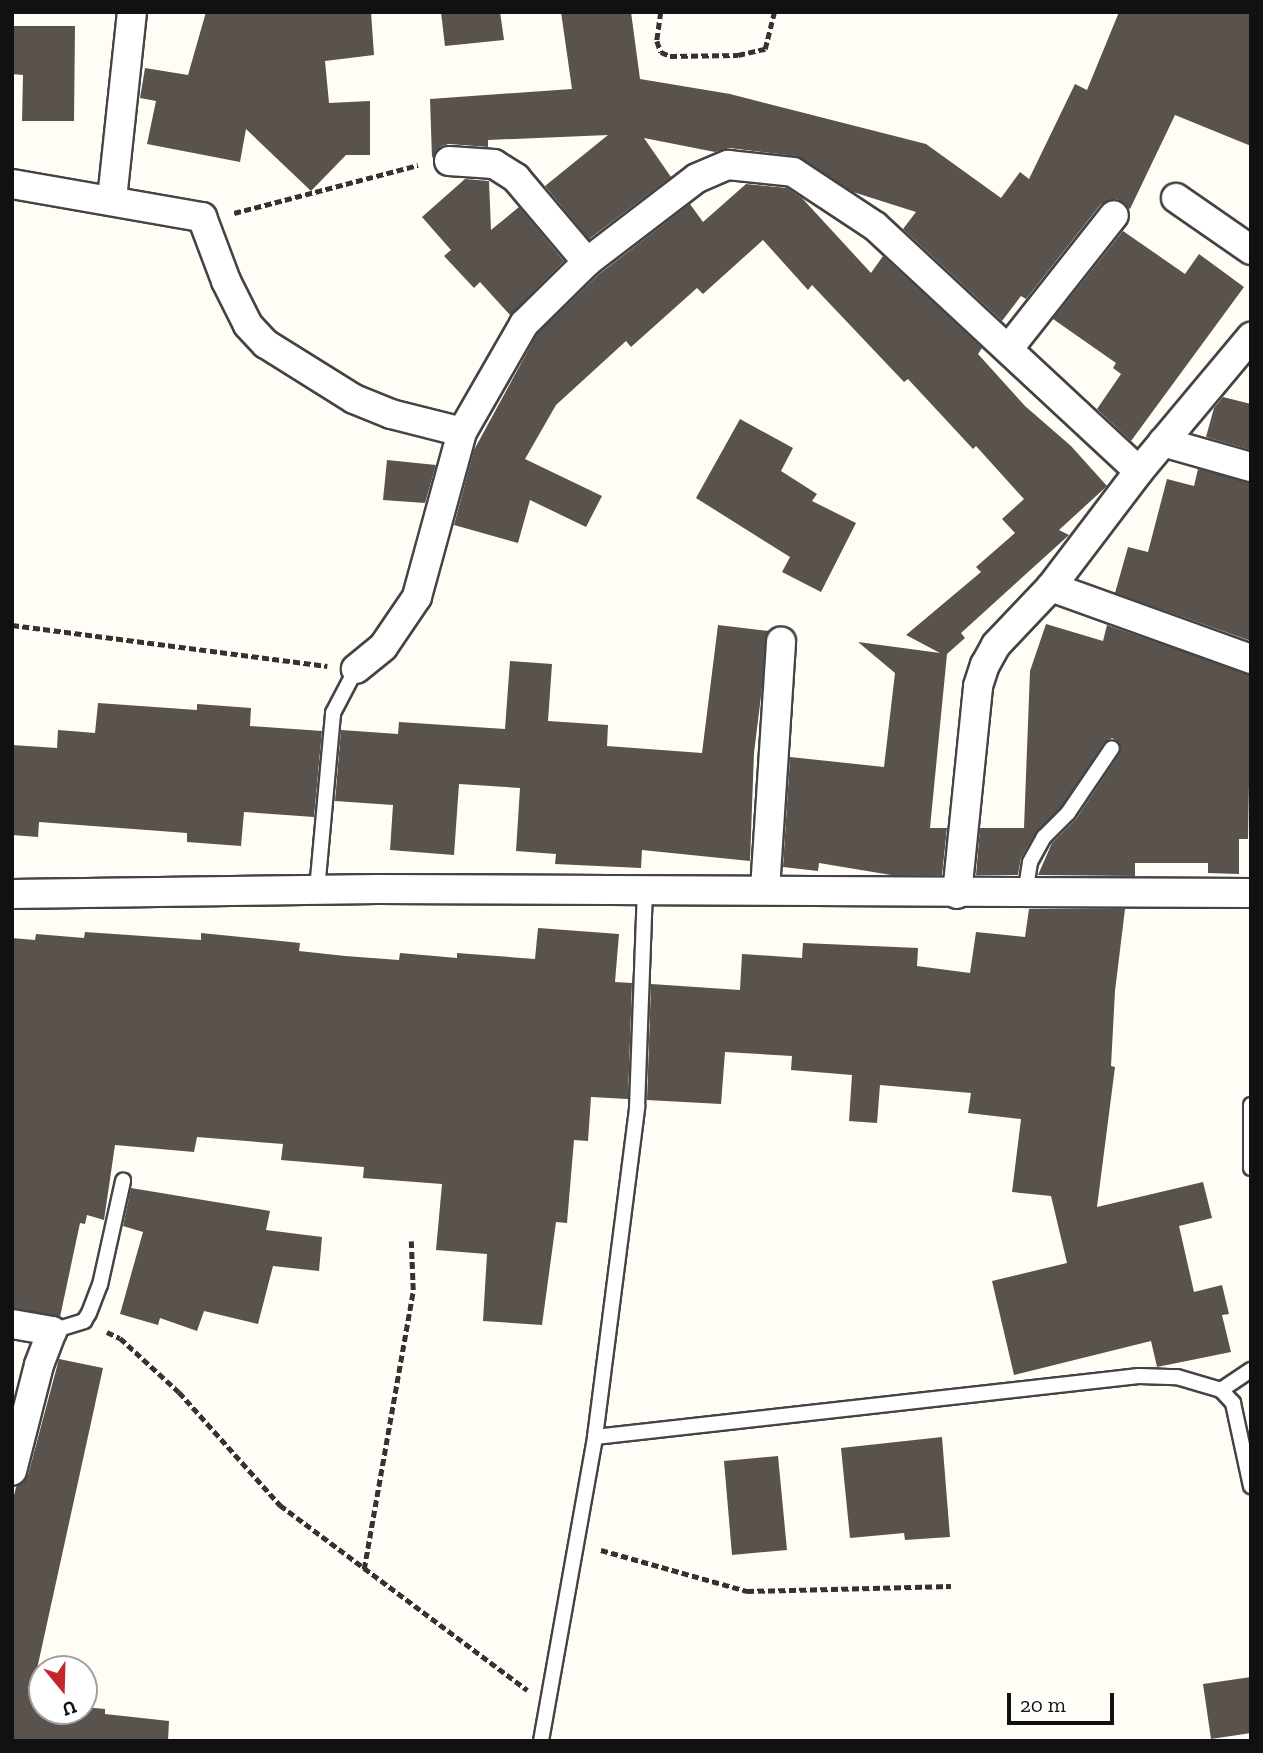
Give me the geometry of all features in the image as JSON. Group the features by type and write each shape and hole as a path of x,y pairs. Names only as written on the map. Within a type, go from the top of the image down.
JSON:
{"street":[{"path":"112,199 132,12"},
{"path":"449,161 494,164 516,178 587,262"},
{"path":"356,669 383,647 417,597 462,432 524,324 587,262 697,178 728,165 793,172 875,226 1139,471"},
{"path":"12,184 112,199 202,217 226,281 248,324 266,344 354,399 391,414 462,432"},
{"path":"1176,198 1251,250"},
{"path":"1009,348 1114,215"},
{"path":"957,894 978,686 996,645 1051,587 1139,471 1251,337"},
{"path":"1163,442 1251,467"},
{"path":"1051,587 1251,659"},
{"path":"765,890 781,642"},
{"path":"12,894 645,889 957,894 1251,893"},
{"path":"12,1324 52,1331 38,1365 12,1471"}],"lane":[{"path":"317,890 333,713 356,669"},
{"path":"1024,894 1030,862 1044,837 1068,813 1112,748"},
{"path":"541,1741 545,1703 573,1543 596,1437 637,1107 645,889"},
{"path":"1251,1105 1251,1168"},
{"path":"52,1331 84,1321 100,1285 123,1181"},
{"path":"1221,1390 1251,1370"},
{"path":"596,1437 1139,1376 1177,1377 1221,1390 1240,1422 1251,1486"}],"path":[{"path":"661,12 659,48 670,56 684,56 738,55 765,50 774,12"},
{"path":"202,217 285,201 389,169 449,161"},
{"path":"12,625 356,669"},
{"path":"363,1569 413,1290 411,1241"},
{"path":"84,1321 120,1338 179,1392 280,1505 545,1703"},
{"path":"573,1543 747,1591 951,1586"}],"building":[{"path":"206,12 371,12 374,55 325,61 329,103 370,101 370,155 346,155 311,191 246,129 240,162 147,144 156,101 140,98 145,68 188,75"},
{"path":"441,12 500,12 504,40 445,46"},
{"path":"561,12 631,12 640,79 730,94 926,144 1001,198 1020,172 1029,179 1075,84 1087,90 1119,12 1251,12 1251,146 1175,115 1130,209 1117,199 1101,204 1026,299 1021,296 1002,321 903,229 916,212 853,192 795,156 730,148 715,152 644,138 671,177 589,239 545,186 608,135 488,140 488,147 449,144 441,146 432,158 430,99 572,89"},
{"path":"12,26 75,26 74,121 22,121 23,75 12,74"},
{"path":"465,179 489,181 491,230 519,207 564,261 510,315 480,282 474,288 444,256 451,250 422,217"},
{"path":"746,184 787,188 802,198 871,273 883,256 982,348 978,354 1025,406 1071,446 1107,486 1059,530 1069,535 961,633 965,638 947,654 930,828 947,828 942,875 891,875 819,863 818,871 783,867 790,757 884,767 895,673 858,642 940,653 906,635 981,572 976,567 1015,533 1002,519 1024,499 976,446 973,449 908,379 904,382 812,285 808,290 763,240 703,294 697,288 631,347 626,341 556,405 525,459 602,496 586,527 530,500 518,543 454,525 474,450 537,334 598,275 690,204 703,222"},
{"path":"1123,231 1185,274 1199,254 1244,287 1131,441 1097,409 1121,374 1113,368 1116,363 1053,319"},
{"path":"1223,397 1251,404 1251,450 1206,437 1214,408"},
{"path":"740,419 793,448 781,471 817,494 812,501 856,523 821,592 782,572 790,557 696,498"},
{"path":"387,460 436,465 425,503 383,500"},
{"path":"1198,469 1251,483 1251,641 1115,593 1128,547 1148,552 1167,479 1194,486"},
{"path":"1046,624 1103,641 1107,625 1251,675 1248,839 1239,839 1239,874 1208,873 1208,863 1135,863 1135,876 1038,875 1052,843 1076,819 1120,753 1120,743 1112,738 1104,743 1061,807 1036,832 1021,858 1018,875 976,875 980,828 1024,828 1030,671"},
{"path":"718,625 769,631 754,753 750,861 642,850 641,868 555,864 556,854 516,851 520,788 459,784 454,855 390,850 393,805 335,801 341,730 398,734 399,722 505,729 510,661 552,664 548,721 608,725 607,746 702,753"},
{"path":"98,703 197,710 197,704 251,708 250,726 322,731 314,817 244,812 241,846 187,842 187,833 39,822 38,837 12,835 12,745 57,748 58,730 95,733"},
{"path":"1029,909 1125,909 1115,991 1111,1066 1115,1067 1097,1207 1203,1182 1212,1218 1179,1226 1194,1292 1222,1285 1229,1314 1222,1315 1231,1352 1157,1367 1151,1341 1014,1375 992,1281 1067,1263 1051,1196 1012,1192 1021,1119 968,1113 971,1093 880,1085 877,1123 849,1121 852,1075 791,1070 792,1056 725,1052 721,1104 647,1100 651,984 740,990 742,954 802,958 803,943 918,948 917,966 970,973 976,932 1025,937"},
{"path":"538,928 619,934 615,982 632,983 628,1099 591,1097 588,1141 574,1140 567,1223 556,1222 542,1325 483,1321 487,1254 436,1250 442,1184 363,1178 364,1167 281,1160 283,1144 197,1137 194,1152 115,1145 104,1220 87,1215 85,1224 80,1223 60,1317 12,1308 12,938 35,940 36,934 84,938 85,932 201,940 201,933 300,943 299,951 345,956 399,960 400,953 457,958 457,953 535,959"},
{"path":"131,1188 270,1211 266,1230 322,1237 319,1271 273,1266 258,1324 204,1311 197,1331 160,1318 158,1325 120,1314 143,1232 123,1226"},
{"path":"59,1359 103,1368 40,1655 28,1655 28,1725 98,1725 98,1708 105,1709 105,1714 169,1721 168,1741 12,1741 12,1504 16,1487 28,1475"},
{"path":"942,1437 950,1537 905,1540 904,1533 850,1538 841,1448"},
{"path":"778,1456 787,1550 732,1555 724,1461"},
{"path":"1251,1677 1251,1733 1211,1739 1203,1684"}]}
